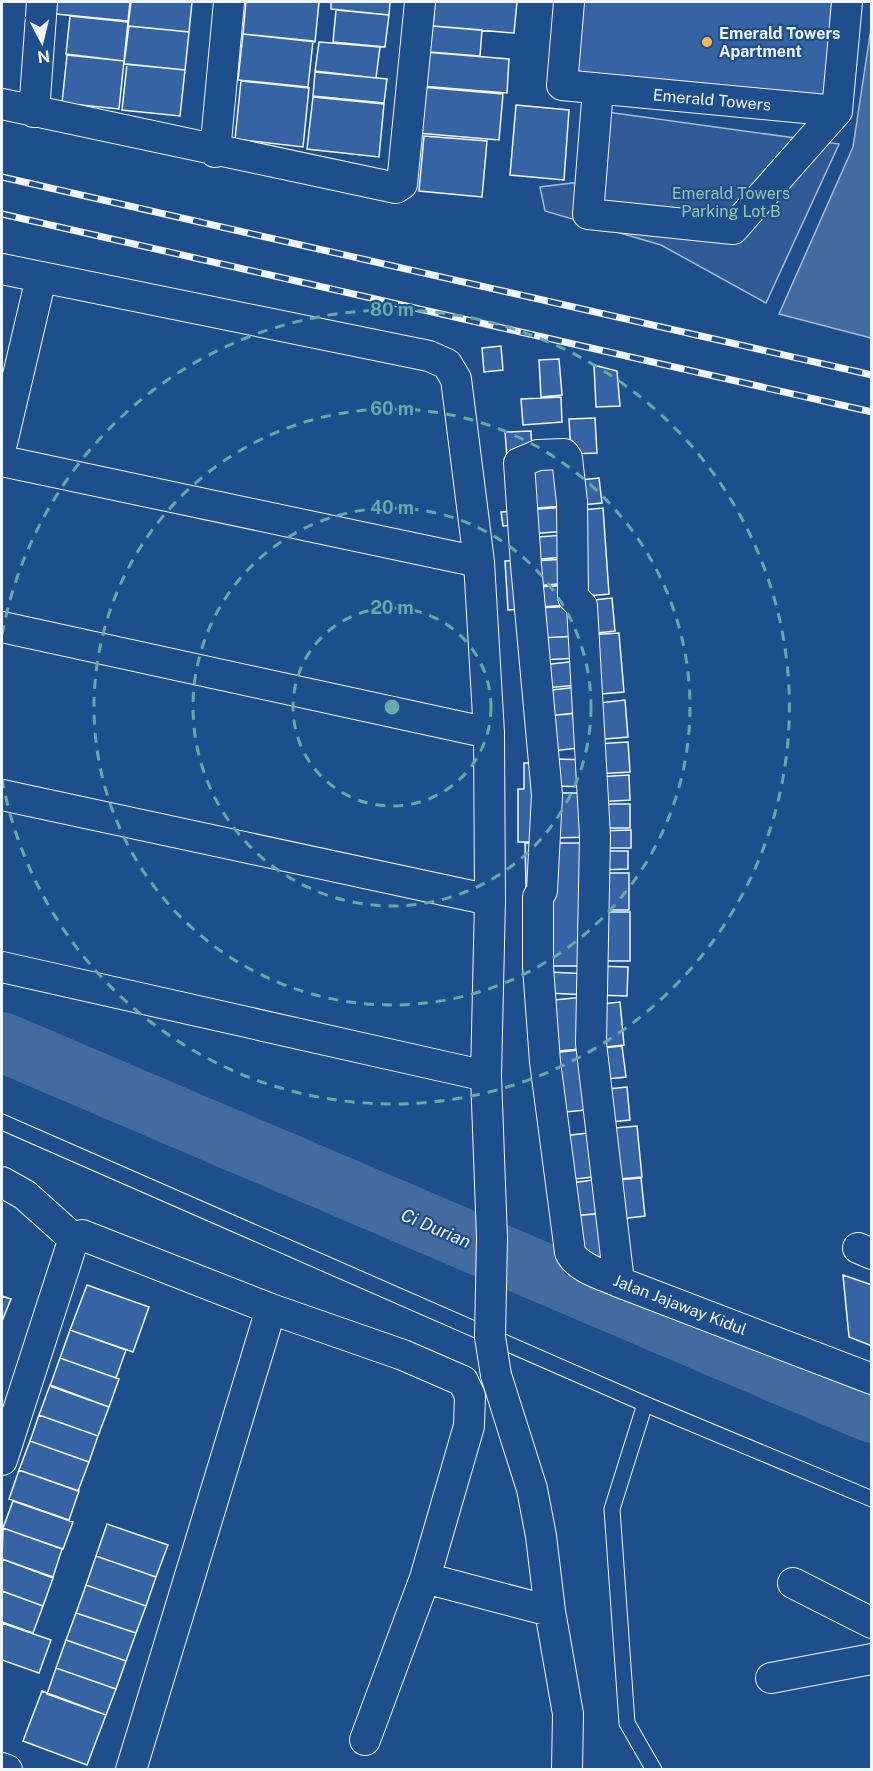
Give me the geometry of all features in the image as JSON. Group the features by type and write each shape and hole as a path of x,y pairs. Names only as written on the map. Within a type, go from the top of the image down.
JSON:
{"street":[{"path":"34,112 42,2"},
{"path":"215,152 229,2"},
{"path":"2,104 215,152 396,188 402,184 420,2"},
{"name":"Emerald Towers","path":"569,2 562,86 837,111"},
{"path":"598,89 588,214 733,229 837,111 847,2"},
{"path":"2,269 429,356 447,364 456,379 479,562 489,733 490,900 486,1076 492,1238 490,1337 496,1376 532,1489 541,1536 550,1611 568,1714 567,1770"},
{"path":"2,443 41,278"},
{"name":"Jalan Jajaway Kidul","path":"619,1282 591,1043 595,892 593,771 586,702 582,606 573,597 572,502 567,458 564,454 538,455 519,463 547,795 542,891 538,897 538,967 557,1172 573,1258 619,1282 872,1379"},
{"path":"2,461 479,562"},
{"path":"2,627 489,733"},
{"path":"2,795 490,900"},
{"path":"2,967 486,1076"},
{"path":"2,1182 26,1195 74,1239"},
{"path":"2,1460 74,1239 82,1235 271,1309 403,1355 463,1381 470,1396 469,1426 425,1578 365,1740"},
{"path":"131,1770 271,1309"},
{"path":"425,1578 550,1611"},
{"path":"793,1583 872,1623"},
{"path":"771,1678 872,1659"},
{"path":"2,1768 7,1770"}],"lane":[{"path":"2,1122 645,1404 872,1499"},
{"path":"645,1404 612,1509 627,1723 654,1770"}],"shaded area":[{"path":"871,28 871,338 779,314 853,147"},
{"name":"Emerald Towers Parking Lot B","path":"600,111 839,144 766,303 661,245 545,211 540,187 596,180"}],"building":[{"path":"57,2 130,2 128,21 56,14"},
{"path":"131,2 192,2 189,32 128,26"},
{"path":"246,2 319,2 315,42 243,34"},
{"path":"331,2 390,2 389,15 331,9"},
{"path":"435,2 517,2 514,33 433,26"},
{"name":"Emerald Towers Apartment","path":"577,2 846,2 836,108 569,83"},
{"path":"336,10 389,15 385,47 333,42"},
{"path":"70,16 128,22 124,61 66,54"},
{"path":"420,25 482,30 480,56 417,51"},
{"path":"129,26 189,32 185,70 124,64"},
{"path":"243,34 313,41 308,87 238,80"},
{"path":"319,42 380,47 376,78 315,71"},
{"path":"424,52 509,59 507,93 421,86"},
{"path":"67,55 124,61 119,109 62,103"},
{"path":"127,64 185,70 180,116 122,110"},
{"path":"315,72 387,79 384,103 313,96"},
{"path":"241,81 309,88 303,147 235,139"},
{"path":"421,87 503,94 499,140 417,133"},
{"path":"313,97 384,104 379,157 307,149"},
{"path":"516,105 569,110 564,180 510,175"},
{"path":"424,136 487,141 482,197 419,191"},
{"path":"501,346 503,370 484,372 482,348"},
{"path":"559,359 562,395 541,397 539,360"},
{"path":"594,365 617,371 620,406 596,407"},
{"path":"561,397 562,422 523,425 521,399"},
{"path":"595,418 597,453 571,454 569,419"},
{"path":"531,431 532,456 507,457 505,432"},
{"path":"562,460 566,506 536,508 532,462"},
{"path":"599,478 602,503 581,505 579,480"},
{"path":"565,507 567,531 529,534 527,510"},
{"path":"603,508 609,594 577,597 571,511"},
{"path":"517,511 518,525 503,526 501,512"},
{"path":"564,535 566,557 528,560 526,538"},
{"path":"567,559 569,583 535,586 533,561"},
{"path":"522,560 526,609 508,610 505,561"},
{"path":"570,585 571,605 539,607 538,587"},
{"path":"612,598 615,631 587,634 584,601"},
{"path":"578,606 580,636 538,638 536,608"},
{"path":"619,633 624,692 590,695 586,635"},
{"path":"578,636 579,658 541,660 540,638"},
{"path":"578,661 580,685 544,688 542,665"},
{"path":"578,687 580,713 546,716 543,691"},
{"path":"625,700 628,737 594,740 590,704"},
{"path":"583,712 587,747 552,751 549,716"},
{"path":"628,742 630,772 597,774 595,744"},
{"path":"556,759 591,760 590,787 555,786"},
{"path":"524,763 542,763 543,842 518,842 518,789 524,789"},
{"path":"629,775 630,800 597,802 596,777"},
{"path":"549,793 591,793 592,837 550,838"},
{"path":"598,804 630,804 630,828 598,828"},
{"path":"631,830 631,848 598,848 597,831"},
{"path":"525,843 538,843 539,887 526,887"},
{"path":"548,843 592,843 591,966 547,966"},
{"path":"597,851 628,851 628,869 598,870"},
{"path":"598,873 629,873 629,910 598,910"},
{"path":"598,912 630,912 630,961 597,961"},
{"path":"595,966 628,967 627,996 594,995"},
{"path":"549,972 589,974 588,995 548,993"},
{"path":"584,997 589,1048 549,1052 544,1001"},
{"path":"620,1002 624,1045 596,1048 592,1005"},
{"path":"622,1046 626,1077 597,1080 593,1049"},
{"path":"588,1049 594,1109 557,1113 551,1053"},
{"path":"627,1087 630,1120 602,1123 598,1090"},
{"path":"637,1126 642,1177 608,1180 603,1129"},
{"path":"596,1132 601,1176 567,1180 563,1136"},
{"path":"641,1178 645,1216 620,1219 617,1180"},
{"path":"601,1179 605,1213 574,1216 571,1183"},
{"path":"602,1213 606,1256 589,1258 578,1238 574,1216"},
{"path":"843,1275 872,1285 872,1346 849,1337"},
{"path":"87,1285 149,1307 133,1352 70,1330"},
{"path":"2,1296 11,1299 2,1321"},
{"path":"70,1330 126,1350 116,1378 60,1358"},
{"path":"60,1358 119,1379 109,1407 50,1386"},
{"path":"50,1385 109,1407 98,1436 39,1415"},
{"path":"39,1415 98,1436 89,1462 30,1441"},
{"path":"30,1441 89,1462 78,1491 19,1470"},
{"path":"19,1470 79,1491 69,1520 9,1499"},
{"path":"13,1501 73,1522 63,1549 3,1528"},
{"path":"107,1524 168,1545 156,1577 96,1556"},
{"path":"3,1528 62,1549 53,1577 2,1559"},
{"path":"96,1556 156,1577 146,1606 86,1585"},
{"path":"2,1559 53,1578 43,1606 2,1591"},
{"path":"86,1585 146,1606 136,1633 76,1613"},
{"path":"2,1591 43,1606 33,1633 2,1622"},
{"path":"76,1613 136,1633 126,1661 66,1640"},
{"path":"2,1623 51,1640 39,1673 2,1660"},
{"path":"66,1640 126,1661 116,1689 56,1668"},
{"path":"56,1668 116,1689 106,1715 47,1694"},
{"path":"42,1691 106,1715 87,1765 23,1741"}],"waterway":[{"name":"Ci Durian","path":"2,1042 872,1413"}],"railway":[{"path":"2,177 872,375"},
{"path":"2,214 872,412"}],"place":[{"name":"Emerald Towers Apartment","path":"707,42"}]}
